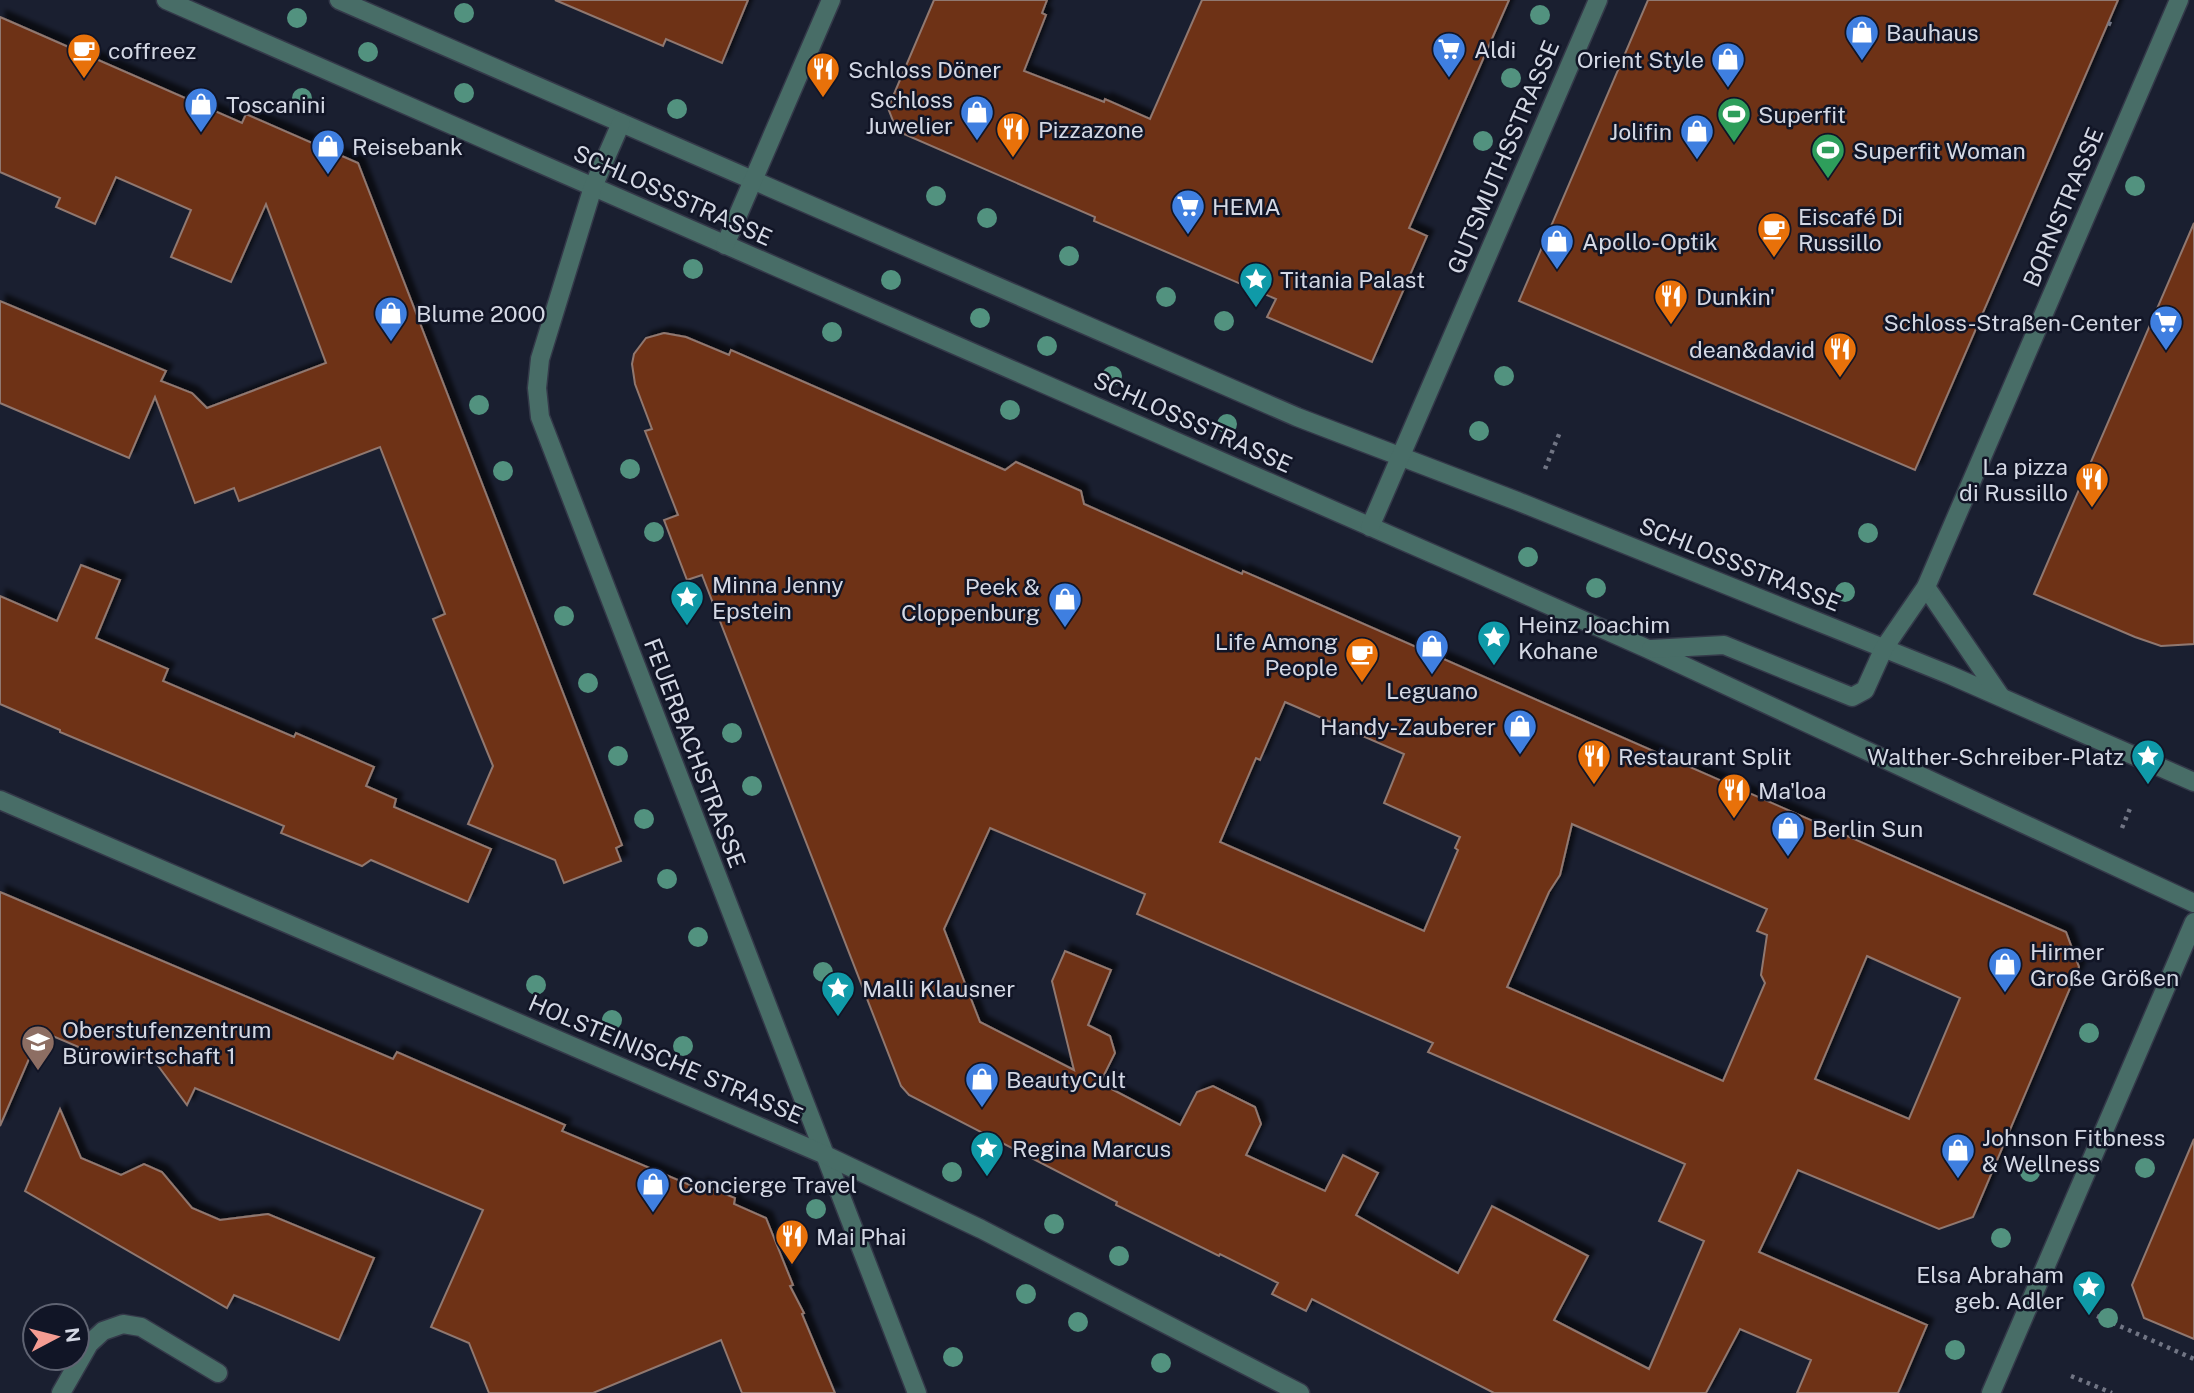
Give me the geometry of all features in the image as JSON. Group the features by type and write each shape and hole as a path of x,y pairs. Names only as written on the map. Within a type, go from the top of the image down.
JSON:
{"street":[{"name":"SCHLOSSSTRASSE","path":"166,0 1648,649 2194,903"},
{"name":"SCHLOSSSTRASSE","path":"339,0 1297,417 1517,500 1884,648 2194,782"},
{"path":"725,244 831,0"},
{"name":"GUTSMUTHSSTRASSE","path":"1370,527 1598,0"},
{"name":"BORNSTRASSE","path":"1648,649 1724,645 1852,697 1866,690 1884,648 1926,587 2179,0"},
{"name":"FEUERBACHSTRASSE","path":"621,122 593,187 540,359 537,388 540,418 917,1393"},
{"path":"1926,587 2001,697"},
{"name":"HOLSTEINISCHE STRASSE","path":"0,800 823,1154 981,1229 1300,1393"},
{"path":"1991,1393 2194,922"},
{"path":"61,1393 89,1344 103,1331 123,1324 141,1327 218,1373"}],"path":[{"path":"2108,23 2115,26"},
{"path":"1545,470 1560,432"},
{"path":"2122,828 2131,806"},
{"path":"2097,1316 2194,1359"},
{"path":"2071,1376 2112,1393"}],"building":[{"path":"555,0 748,0 722,63 666,39 663,46"},
{"path":"934,0 1047,0 1042,13 1046,15 1024,71 1104,102 1105,99 1150,119 1202,0 1509,0 1409,228 1427,236 1372,362 1267,317 1276,299 1094,221 1095,217 897,131 888,108"},
{"path":"1648,0 2118,0 1915,470 1519,301"},
{"path":"0,17 242,123 246,114 358,163 622,845 616,848 621,861 564,883 555,860 468,824 493,766 433,619 445,614 380,447 239,501 234,488 195,503 155,397 129,458 0,403 0,301 166,371 161,381 192,393 207,408 326,363 266,204 231,282 171,257 191,210 116,177 95,224 56,207 60,198 0,172"},
{"name":"Schloss-Straßen-Center","path":"2194,223 2194,644 2161,646 2034,594"},
{"path":"664,333 686,337 729,355 731,350 1005,470 1016,462 1081,491 1084,504 1242,574 1243,571 2066,932 2079,967 1973,1217 1939,1229 1798,1170 1759,1252 1927,1325 1898,1393 1797,1393 1811,1360 1740,1329 1706,1393 1494,1393 1312,1299 1306,1311 1272,1294 1278,1283 1116,1205 1117,1202 909,1095 901,1086 702,575 687,580 664,520 678,515 645,431 652,429 635,384 632,364 634,354 646,338","holes":["1285,702 1404,754 1384,803 1460,837 1455,848 1458,850 1424,931 1220,842 1256,758 1260,760","1572,824 1767,909 1757,931 1767,935 1761,975 1765,983 1723,1081 1507,987 1549,892 1560,875","990,828 1145,894 1137,914 1433,1043 1428,1052 1685,1164 1659,1221 1704,1241 1649,1369 1554,1320 1588,1256 1492,1206 1458,1273 1356,1215 1378,1173 1343,1155 1325,1191 1246,1155 1261,1124 1255,1107 1213,1086 1197,1092 1180,1125 1100,1083 1115,1053 1110,1036 1088,1025 1111,970 1065,951 1052,981 1074,1070 980,1022 944,929","1867,956 1960,998 1909,1119 1815,1079"]},
{"path":"81,565 120,580 96,638 168,669 163,681 294,737 296,733 374,767 366,786 396,799 394,807 491,849 468,902 371,860 362,866 281,833 284,826 0,704 0,596 57,621"},
{"path":"0,892 393,1059 397,1052 565,1125 562,1131 699,1189 701,1184 735,1198 734,1204 766,1218 793,1285 790,1286 804,1313 802,1314 835,1393 742,1393 721,1340 593,1393 489,1393 469,1343 431,1327 483,1210 195,1088 187,1105 156,1063 130,1050 102,1057 41,1031 0,1126"},
{"path":"60,1109 81,1158 121,1175 144,1164 162,1172 192,1208 220,1220 268,1214 374,1258 339,1340 234,1295 227,1308 25,1191"},
{"path":"2194,1139 2194,1339 2144,1318 2132,1285"}],"place":[{"name":"Bauhaus","path":"1862,62"},
{"name":"Aldi","path":"1449,79"},
{"name":"coffreez","path":"84,80"},
{"name":"Orient Style","path":"1728,89"},
{"name":"Schloss Döner","path":"823,99"},
{"name":"Toscanini","path":"201,134"},
{"name":"Schloss Juwelier","path":"977,142"},
{"name":"Superfit","path":"1734,144"},
{"name":"Pizzazone","path":"1013,159"},
{"name":"Jolifin","path":"1697,161"},
{"name":"Reisebank","path":"328,176"},
{"name":"Superfit Woman","path":"1828,180"},
{"name":"HEMA","path":"1188,236"},
{"name":"Eiscafé Di Russillo","path":"1774,259"},
{"name":"Apollo-Optik","path":"1557,271"},
{"name":"Titania Palast","path":"1256,309"},
{"name":"Dunkin'","path":"1671,326"},
{"name":"Blume 2000","path":"391,343"},
{"name":"Schloss-Straßen-Center","path":"2166,352"},
{"name":"dean&david","path":"1840,379"},
{"name":"La pizza di Russillo","path":"2092,509"},
{"name":"Minna Jenny Epstein","path":"687,627"},
{"name":"Peek & Cloppenburg","path":"1065,629"},
{"name":"Heinz Joachim Kohane","path":"1494,667"},
{"name":"Leguano","path":"1432,676"},
{"name":"Life Among People","path":"1362,684"},
{"name":"Handy-Zauberer","path":"1520,756"},
{"name":"Restaurant Split","path":"1594,786"},
{"name":"Walther-Schreiber-Platz","path":"2148,786"},
{"name":"Ma'loa","path":"1734,820"},
{"name":"Berlin Sun","path":"1788,858"},
{"name":"Hirmer Große Größen","path":"2005,994"},
{"name":"Malli Klausner","path":"838,1018"},
{"name":"Oberstufenzentrum Bürowirtschaft 1","path":"38,1072"},
{"name":"BeautyCult","path":"982,1109"},
{"name":"Regina Marcus","path":"987,1178"},
{"name":"Johnson Fitbness & Wellness","path":"1958,1180"},
{"name":"Concierge Travel","path":"653,1214"},
{"name":"Mai Phai","path":"792,1266"},
{"name":"Elsa Abraham geb. Adler","path":"2089,1317"}]}
